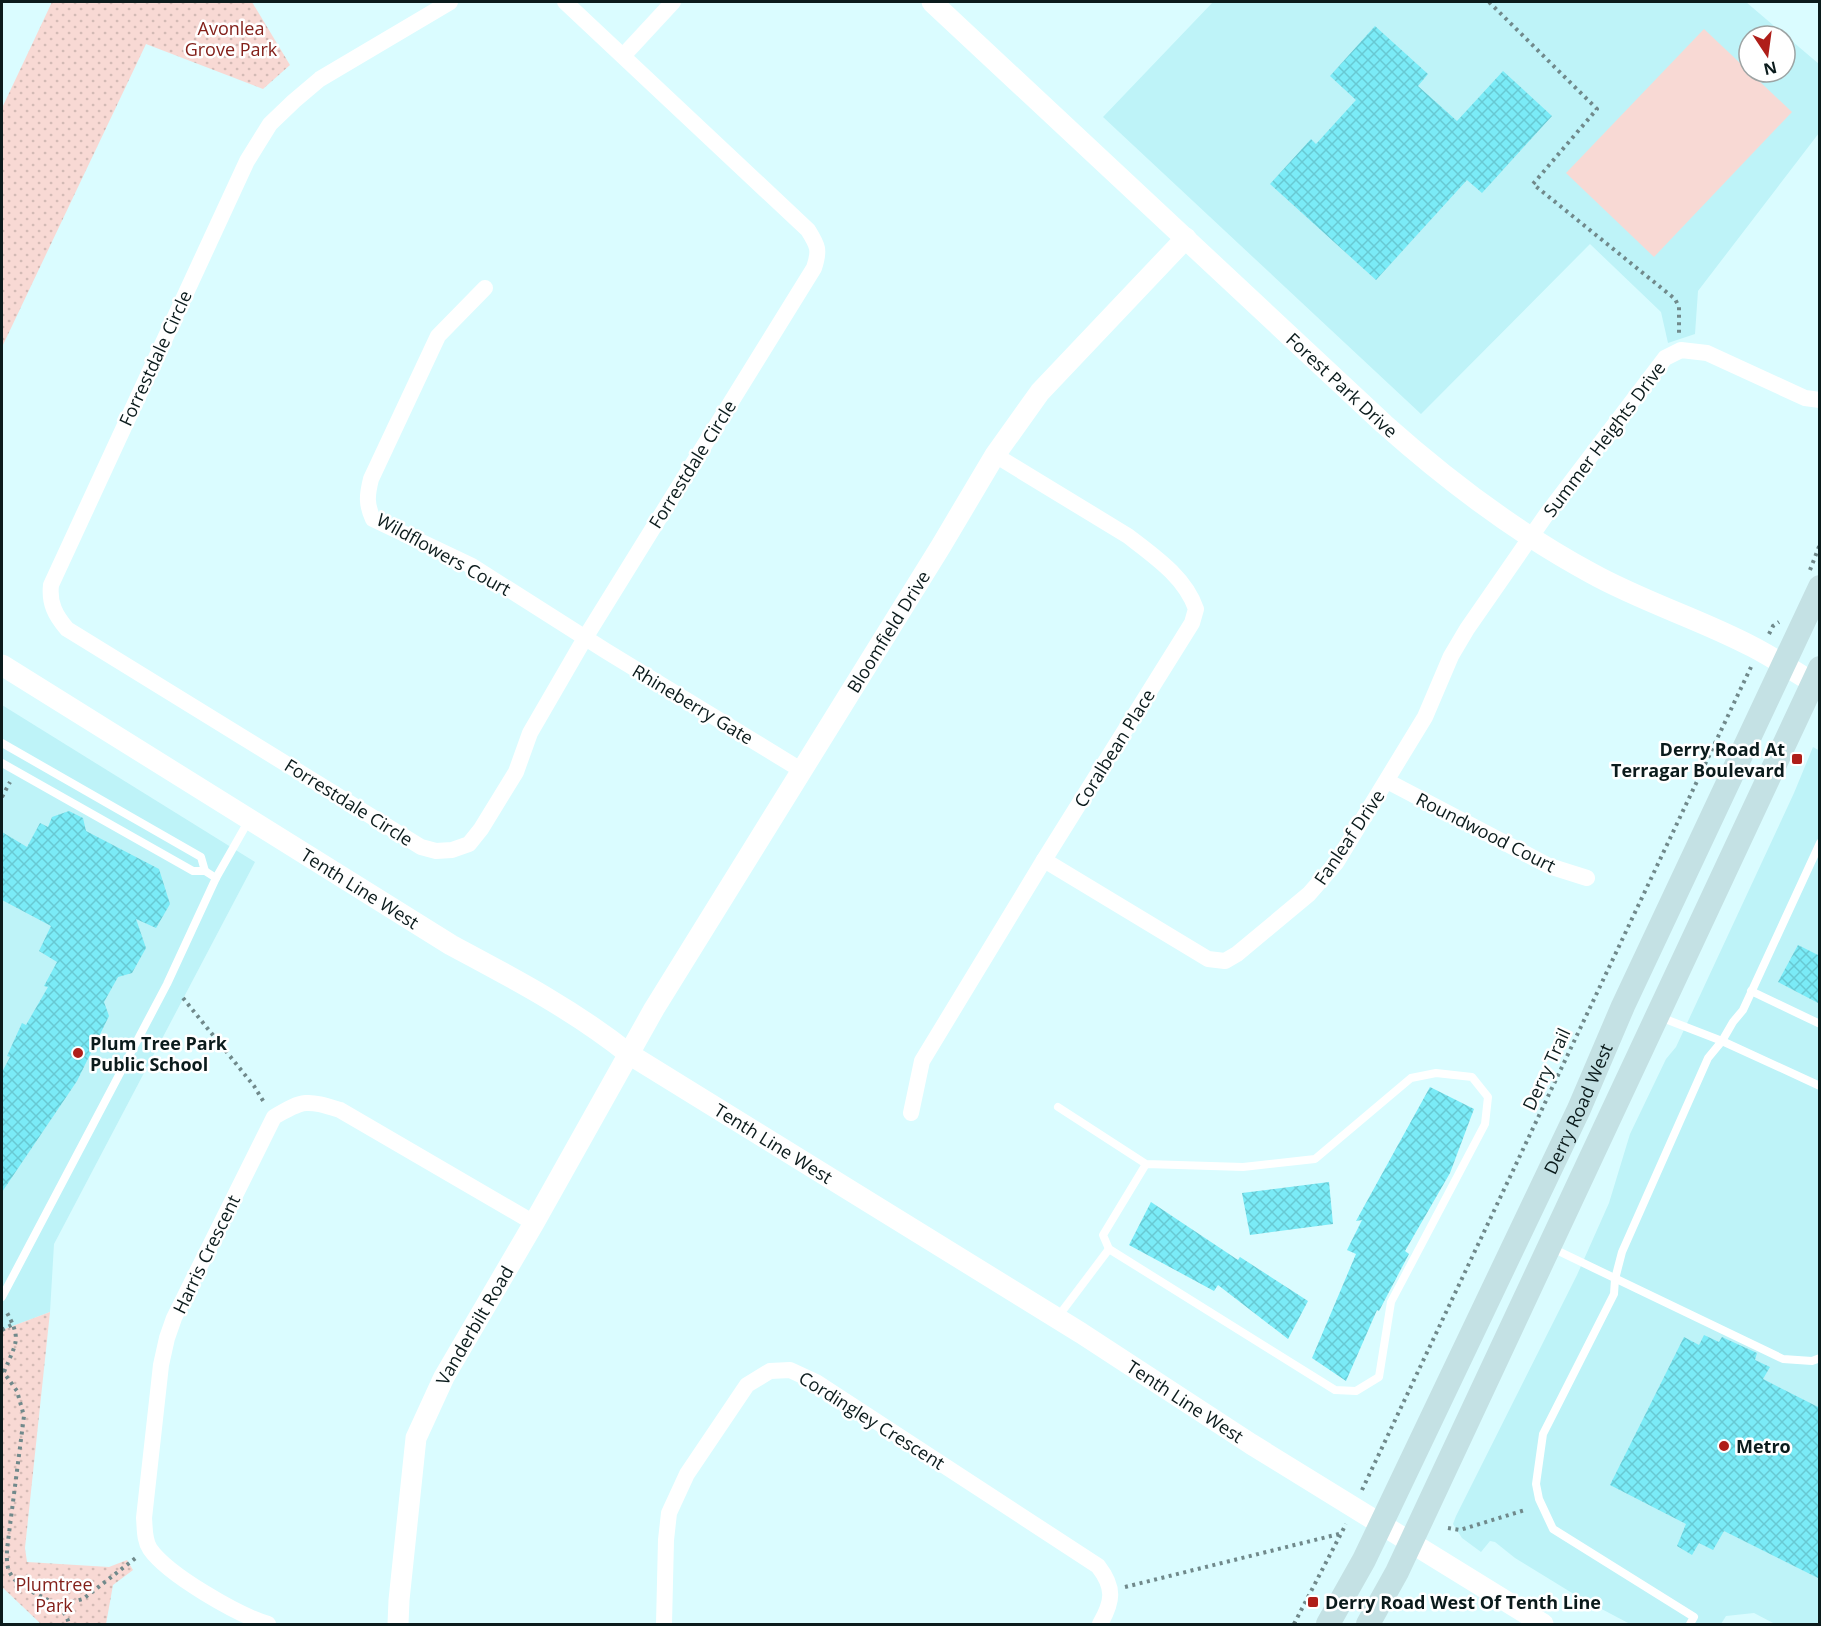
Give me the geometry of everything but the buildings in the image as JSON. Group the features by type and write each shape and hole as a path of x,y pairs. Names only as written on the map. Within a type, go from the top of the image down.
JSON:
{"main road":[{"name":"Derry Road West","path":"1328,1624 1364,1560 1579,1109 1623,1006 1820,587"},
{"name":"Derry Road West","path":"1368,1624 1393,1580 1817,679"}],"street":[{"name":"Forrestdale Circle","path":"450,2 321,79 270,124 248,161 97,482 51,585 50,596 57,618 67,629 421,847 436,851 452,850 469,844 481,829 516,772 530,733 585,638 814,268 819,254 816,243 808,230 565,2"},
{"path":"623,56 672,2"},
{"name":"Forest Park Drive","path":"932,2 1399,437 1485,507 1529,538 1592,574 1653,604 1753,646 1783,665 1817,679"},
{"name":"Bloomfield Drive","path":"629,1054 995,455 1040,392 1186,237"},
{"name":"Wildflowers Court","path":"485,288 438,336 371,479 367,494 367,507 373,519 472,566 585,638"},
{"name":"Summer Heights Drive","path":"1529,538 1656,368 1672,353 1681,350 1707,352 1805,398 1820,400"},
{"name":"Coralbean Place","path":"911,1113 922,1062 1044,860 1192,623 1196,609 1184,584 1128,536 995,455"},
{"name":"Fanleaf Drive","path":"1044,860 1208,959 1225,961 1237,954 1309,894 1336,863 1425,717 1451,656 1529,538"},
{"name":"Rhineberry Gate","path":"585,638 801,770"},
{"name":"Tenth Line West","path":"2,665 452,945 544,996 599,1030 629,1054 1057,1318 1251,1444 1544,1624"},
{"name":"Roundwood Court","path":"1387,781 1549,866 1587,878"},
{"name":"Vanderbilt Road","path":"398,1624 416,1438 444,1377 534,1224 629,1054"},
{"path":"273,1117 292,1106 312,1102 340,1110 534,1224"},
{"name":"Harris Crescent","path":"149,1548 144,1518 161,1365 167,1338 174,1318 273,1117"},
{"name":"Cordingley Crescent","path":"664,1624 669,1513 687,1474 747,1385 770,1371 790,1370 816,1382 1098,1566 1106,1576 1112,1590"},
{"path":"149,1548 167,1568 248,1618 268,1624"},
{"path":"1100,1624 1106,1614 1112,1590"}],"lane":[{"path":"2,743 201,857 205,871"},
{"path":"2,763 193,871 205,871 216,878"},
{"path":"2,1297 167,984 216,878 249,819"},
{"path":"1690,1624 1694,1617 1553,1529 1539,1499 1536,1484 1543,1434 1614,1294 1615,1279 1622,1252 1708,1058 1743,1010 1820,843"},
{"path":"1751,991 1820,1024"},
{"path":"1657,1016 1722,1041 1820,1086"},
{"path":"1058,1107 1146,1164 1243,1167 1315,1159 1411,1078 1436,1073 1472,1077 1488,1097 1485,1124 1391,1302 1379,1377 1356,1391 1335,1390 1109,1249 1103,1235 1146,1164"},
{"path":"1549,1246 1783,1359 1812,1361 1820,1358"},
{"path":"1057,1318 1109,1249"}],"path":[{"path":"1489,2 1597,109 1533,184 1675,299 1679,307 1679,336"},
{"name":"Derry Trail","path":"1372,1467 1743,682"},
{"path":"183,998 254,1086 273,1117"},
{"path":"2,1303 13,1324 17,1339 3,1371 17,1391 24,1416 6,1549 8,1571 17,1583 28,1591 57,1606 69,1624"},
{"path":"2,1330 13,1324"},
{"path":"1448,1528 1460,1530 1524,1510"},
{"path":"1294,1624 1344,1529"},
{"path":"1112,1590 1340,1534"},
{"path":"57,1606 83,1599 149,1548"}],"shaded area":[{"path":"1213,2 1746,2 1772,24 1737,24 1737,84 1797,84 1797,45 1819,64 1819,133 1698,291 1695,334 1668,343 1661,312 1590,244 1421,414 1103,117"},
{"name":"Plum Tree Park Public School","path":"2,705 255,862 54,1244 50,1312 2,1330"},
{"path":"1813,747 1820,751 1819,1624 1775,1624 1754,1613 1726,1616 1721,1624 1630,1624 1577,1596 1515,1558 1495,1542 1490,1541 1481,1552 1462,1538 1453,1524 1577,1275 1609,1203 1630,1134 1666,1059 1676,1047 1794,793"}],"green space":[{"name":"Avonlea Grove Park","path":"52,2 252,2 290,65 263,89 146,44 2,347 2,108"},
{"path":"1704,29 1737,60 1737,84 1762,84 1792,112 1654,257 1566,173"},
{"name":"Plumtree Park","path":"50,1312 25,1548 27,1562 109,1567 127,1560 133,1570 113,1585 106,1624 41,1624 2,1587 2,1330"}],"place":[{"name":"Derry Road At Terragar Boulevard","path":"1797,759"},
{"name":"Plum Tree Park Public School","path":"78,1053"},
{"name":"Metro","path":"1724,1446"},
{"name":"Derry Road West Of Tenth Line","path":"1313,1602"}]}
